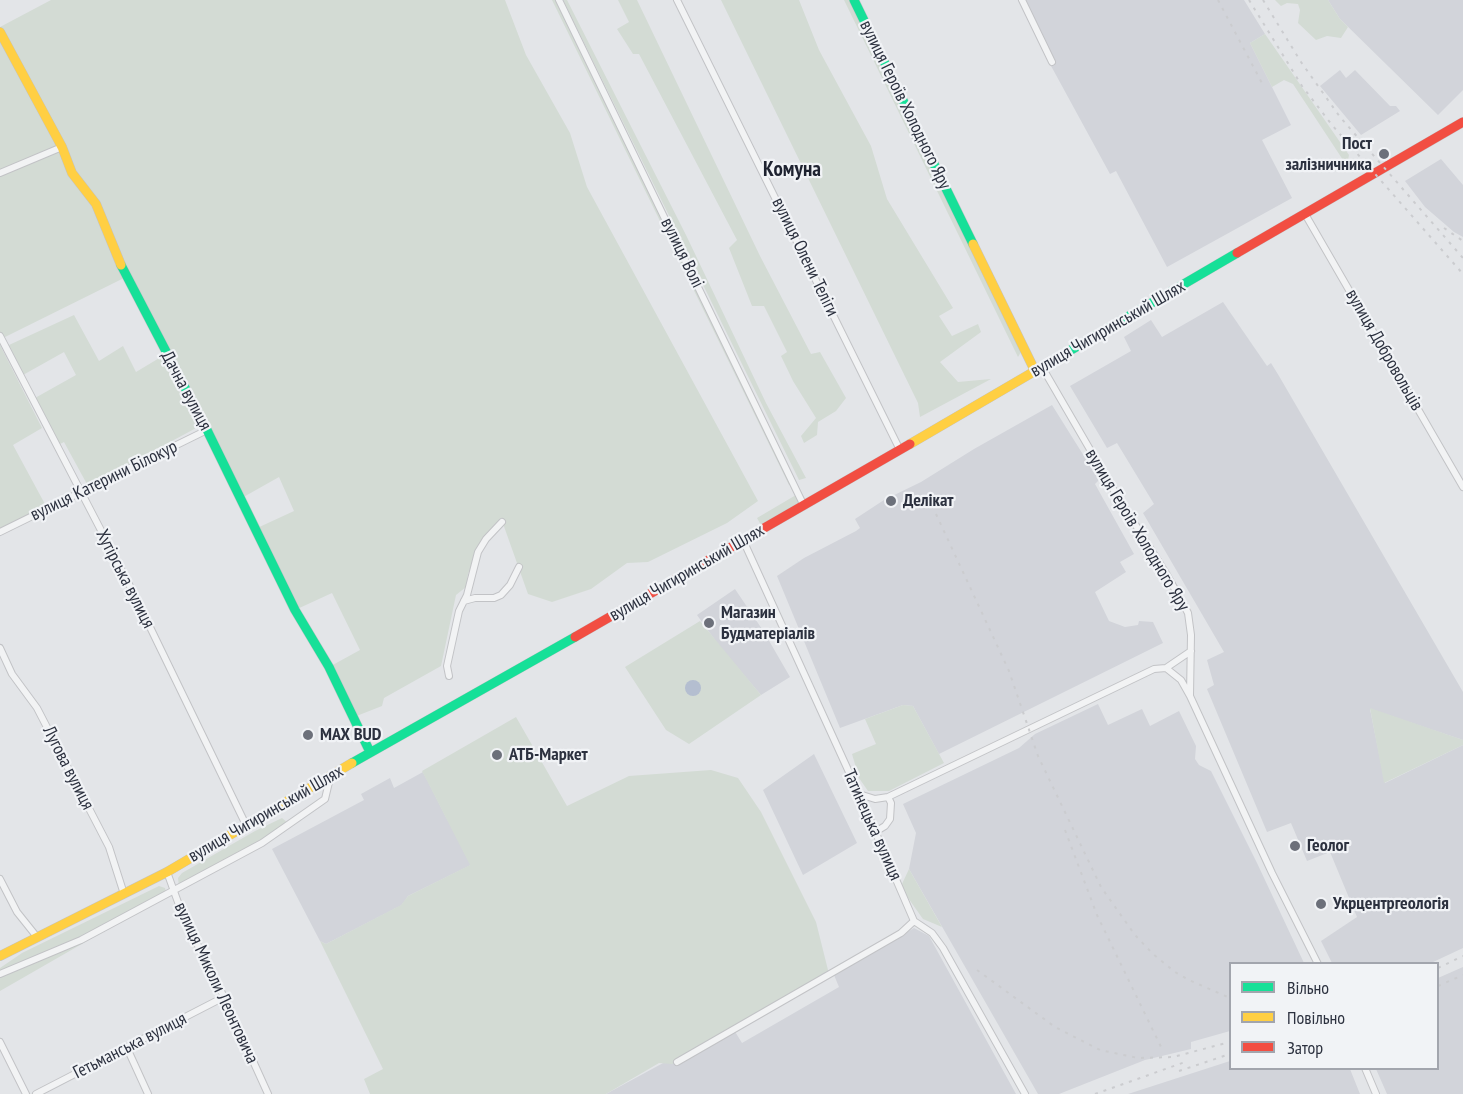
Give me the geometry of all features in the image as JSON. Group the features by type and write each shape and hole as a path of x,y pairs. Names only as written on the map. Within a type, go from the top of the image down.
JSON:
{"main road":[{"name":"вулиця Героїв Холодного Яру","path":"854,0 1038,369"},
{"name":"Дачна вулиця","path":"0,32 62,147 72,173 96,204 126,277 207,430 290,600 328,667 370,752"},
{"name":"вулиця Чигиринський Шлях","path":"0,956 167,872 330,778 370,752 383,747 804,506 1463,122"}],"street":[{"name":"вулиця Волі","path":"559,0 804,506"},
{"name":"вулиця Олени Теліги","path":"677,0 900,450"},
{"path":"1022,0 1052,62"},
{"path":"0,173 62,147"},
{"name":"вулиця Добровольців","path":"1305,214 1463,487"},
{"name":"Хутірська вулиця","path":"0,336 132,590 246,825"},
{"name":"вулиця Героїв Холодного Яру","path":"1038,369 1186,609 1191,625 1190,696 1269,866 1317,962"},
{"name":"вулиця Катерини Білокур","path":"0,532 207,430"},
{"path":"449,676 447,666 459,611 478,552 486,539 502,522"},
{"name":"Татинецька вулиця","path":"743,540 859,794 914,921 932,933 944,948 1025,1094"},
{"path":"464,601 475,597 494,598 501,595 510,585 519,567"},
{"name":"Лугова вулиця","path":"0,648 3,662 37,708 103,837 124,894"},
{"path":"859,794 875,799 888,796 1154,669 1166,668 1191,651"},
{"path":"1166,668 1181,680 1190,696"},
{"path":"0,974 81,940 262,843 326,799 330,778"},
{"path":"875,832 885,826 890,819 891,803 888,796"},
{"name":"вулиця Миколи Леонтовича","path":"167,872 183,916 224,997 268,1094"},
{"path":"0,879 17,912 37,937"},
{"path":"677,1062 901,933 914,921"},
{"name":"Гетьманська вулиця","path":"36,1094 224,997"},
{"path":"0,1042 26,1094"},
{"path":"127,1048 148,1094"},
{"path":"1366,1070 1376,1094"}],"shaded area":[{"path":"51,0 505,0 526,55 570,133 587,187 758,501 727,523 648,562 627,563 591,589 552,602 528,594 501,518 481,540 468,574 466,587 456,595 441,666 384,698 382,706 354,717 329,667 360,650 332,593 295,610 255,529 294,511 279,477 240,499 126,277 1,339 0,27"},
{"path":"552,0 557,0 792,484 789,485"},
{"path":"563,0 567,0 686,235 766,403 806,478 799,480"},
{"path":"618,0 637,0 760,256 811,354 820,352 846,398 836,411 818,422 817,435 804,443 801,436 816,418 793,381 781,356 787,352 764,306 752,306 729,248 737,240 639,54 633,54 617,29 629,22"},
{"path":"721,0 799,0 819,50 871,146 887,199 953,308 939,316 952,336 978,324 981,332 940,362 958,382 991,379 920,417 918,403"},
{"path":"844,0 850,0 1021,352 1018,357"},
{"path":"1025,0 1244,0 1265,34 1250,43 1291,125 1262,140 1292,198 1167,267 1116,171 1110,174 1050,64 1055,60"},
{"path":"1275,0 1328,0 1348,27 1341,38 1327,36 1316,40 1298,23 1300,10 1298,4 1287,3 1281,6"},
{"path":"1328,0 1463,0 1463,90 1438,115 1340,19"},
{"path":"1265,34 1349,155 1348,160 1343,160 1293,84 1284,80 1272,87 1250,43"},
{"path":"1340,70 1346,78 1355,70 1390,106 1396,106 1400,111 1361,135 1320,86"},
{"path":"1441,159 1463,185 1463,237 1425,207 1405,181"},
{"path":"1223,302 1267,366 1271,363 1463,692 1463,740 1370,709 1385,783 1463,745 1463,948 1433,962 1332,962 1321,941 1357,917 1330,852 1307,861 1291,823 1267,832 1207,689 1214,685 1207,660 1224,652 1143,513 1154,504 1117,443 1107,448 1070,386 1131,351 1124,337 1151,320 1162,337"},
{"path":"74,315 99,361 123,346 136,372 161,357 198,427 88,486 64,442 58,445 35,398 76,375 64,352 23,375 9,345"},
{"path":"0,345 42,428 13,445 46,506 0,530"},
{"path":"1052,405 1099,480 1095,484 1134,554 1120,562 1126,572 1095,592 1109,621 1125,627 1138,625 1139,621 1153,622 1163,643 939,754 913,706 903,705 840,728 777,576 804,558 856,531 860,528 855,519 884,500 921,482"},
{"path":"796,495 801,505 762,527 757,518"},
{"path":"735,589 764,632 790,677 761,695 719,646 697,615"},
{"path":"700,621 761,695 689,744 666,730 625,667"},
{"path":"1098,704 1108,725 1142,709 1150,726 1179,711 1196,746 1195,759 1199,765 1211,771 1304,962 1229,962 1229,1031 1191,1042 1191,1049 1145,1060 1059,1094 1038,1094 909,869 916,833 903,804 1019,748 1035,734"},
{"path":"903,705 913,706 944,763 889,791 868,791 859,778 852,754 876,744 865,719"},
{"path":"1370,708 1463,740 1463,745 1384,783"},
{"path":"516,717 567,806 629,776 711,770 738,778 761,812 816,922 829,974 677,1062 659,1063 606,1094 370,1094 364,1079 383,1069 320,941 326,944 401,905 408,896 470,865 422,771"},
{"path":"814,754 857,843 803,875 763,790"},
{"path":"423,772 471,865 408,896 402,905 326,944 320,941 272,849 364,800 361,794 390,778 394,788"},
{"path":"282,818 288,823 281,830 179,887 178,878 182,873"},
{"path":"909,869 942,927 923,919 906,895 902,884"},
{"path":"159,886 165,888 167,895 0,991 0,968 22,953"},
{"path":"914,928 929,936 1016,1094 606,1094 665,1062 734,1030 742,1043 839,987 834,975"},
{"path":"1463,967 1463,1094 1387,1094 1376,1070 1439,1070 1439,978"},
{"path":"1229,1061 1229,1070 1350,1070 1360,1094 1128,1094"}],"water":[{"path":"690,680 696,680 701,688 699,694 690,696 685,691 685,685"}],"railway":[{"path":"1218,0 1263,85"},
{"path":"1249,0 1302,86 1332,125 1463,274"},
{"path":"1263,0 1301,62 1340,117 1463,258"},
{"path":"1444,228 1463,241"},
{"path":"936,514 1009,671 1038,756 1101,887 1135,935 1153,954 1175,972 1229,998"},
{"path":"1065,830 1097,915 1163,1051"},
{"path":"1439,968 1463,956"},
{"path":"977,970 1055,1027 1100,1050 1138,1058 1173,1057 1229,1042"},
{"path":"1439,986 1463,975"},
{"path":"1179,1071 1229,1054"},
{"path":"1095,1094 1188,1061"}],"traffic: fast":[{"path":"854,0 973,244"},
{"path":"1035,371 1237,253"},
{"path":"121,265 207,430 295,610 329,667 370,752"},
{"path":"352,763 575,637"}],"traffic: slow":[{"path":"0,32 62,147 72,173 96,204 121,265"},
{"path":"910,444 1035,371 973,244"},
{"path":"0,956 167,872 352,763"}],"traffic: jam":[{"path":"1237,253 1463,122"},
{"path":"575,637 910,444"}],"place":[{"name":"Пост залізничника","path":"1384,154"},
{"name":"Делікат","path":"891,501"},
{"name":"Магазин Будматеріалів","path":"709,623"},
{"name":"MAX BUD","path":"308,735"},
{"name":"АТБ-Маркет","path":"497,755"},
{"name":"Геолог","path":"1295,846"},
{"name":"Укрцентргеологія","path":"1321,904"}],"district":[{"name":"Комуна","path":"792,170"}]}
